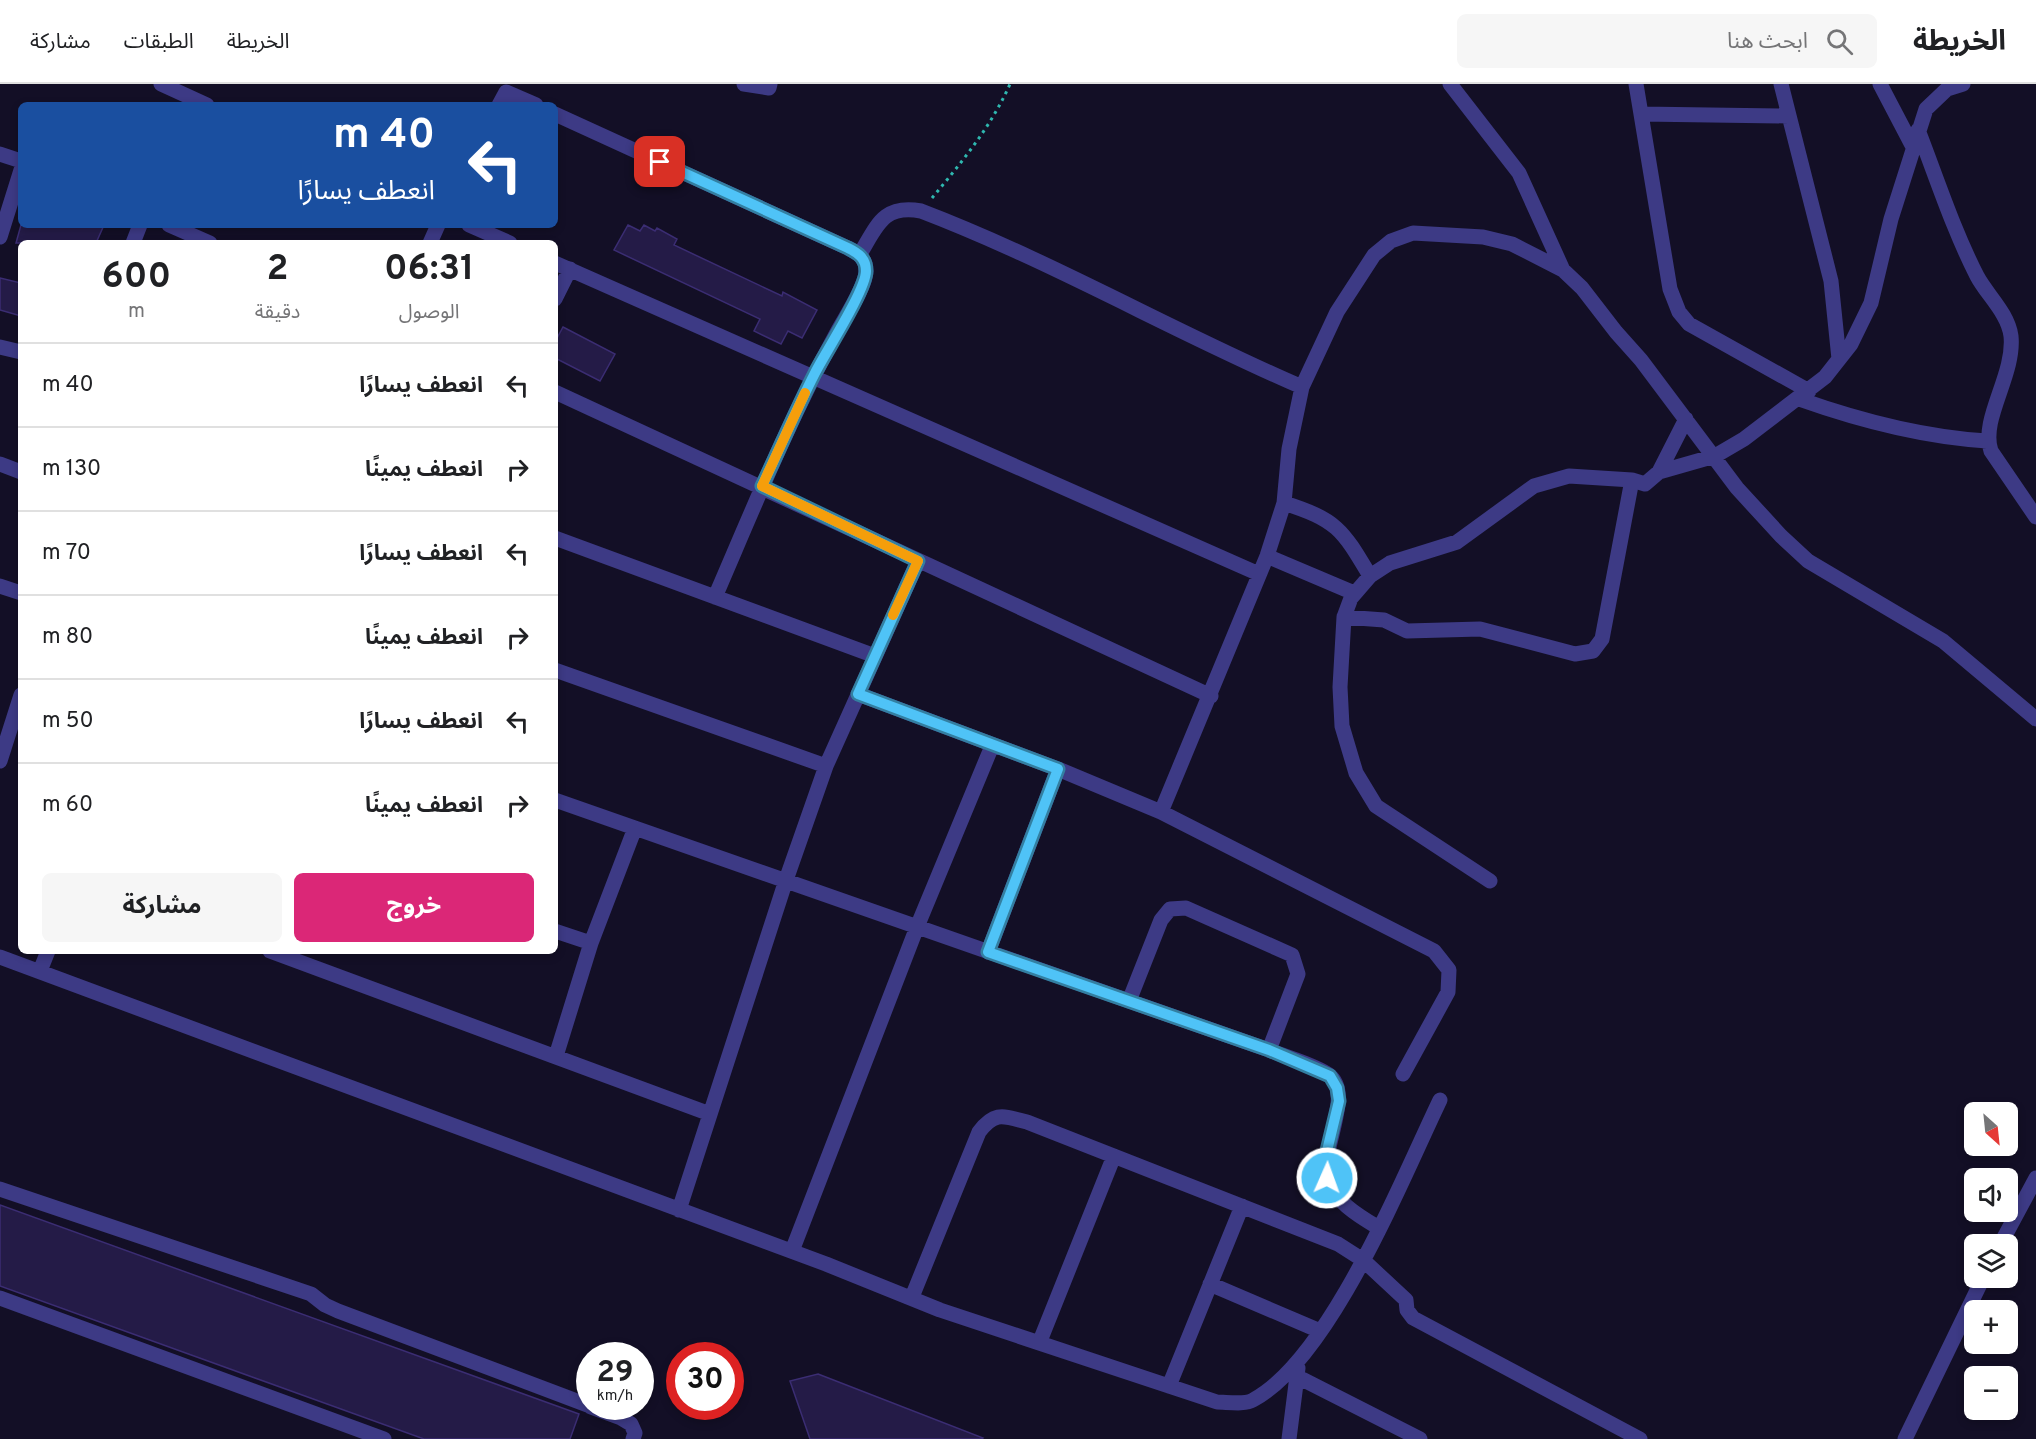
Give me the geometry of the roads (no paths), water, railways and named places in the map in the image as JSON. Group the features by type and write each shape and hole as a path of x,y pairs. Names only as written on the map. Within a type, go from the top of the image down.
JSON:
{"street":[{"path":"161,84 200,102"},
{"path":"744,84 769,88 770,84"},
{"path":"1450,84 1519,173 1563,270"},
{"path":"1636,84 1670,289 1679,312 1689,324 1804,395 1900,430 1954,439 1987,441"},
{"path":"1781,84 1831,281 1839,359"},
{"path":"1880,84 1913,147"},
{"path":"1659,472 1715,456 1744,439 1825,377 1851,344 1871,303 1891,219 1926,109 1947,89 1964,84"},
{"path":"501,102 506,92 529,102"},
{"path":"1641,114 1789,116"},
{"path":"558,115 860,254 866,272 860,289 814,375 762,486 715,597"},
{"path":"1918,130 1978,278 2009,327 2011,338 2008,375 1989,428 1987,441 1991,451 2036,517"},
{"path":"0,154 18,160"},
{"path":"0,237 18,180"},
{"path":"860,254 881,219 892,211 921,211 1082,282 1221,352 1302,387"},
{"path":"176,228 203,240"},
{"path":"476,228 503,240"},
{"path":"1161,812 1211,696 1267,555 1284,503 1289,449 1302,387 1337,312 1363,269 1374,255 1391,241 1413,233 1483,237 1512,244 1563,270 1582,288 1758,513 1808,561 1943,640 2036,719"},
{"path":"558,264 814,375 1259,574"},
{"path":"558,293 570,269"},
{"path":"0,347 18,351"},
{"path":"558,393 1211,696"},
{"path":"1490,881 1376,806 1356,773 1342,726 1340,687 1344,617 1354,593 1370,576 1390,563 1457,542 1534,486 1569,476 1632,480 1645,484 1659,472 1686,419"},
{"path":"0,464 18,471"},
{"path":"1344,617 1384,620 1407,631 1480,629 1575,654 1593,651 1602,639 1632,480"},
{"path":"1284,503 1318,514 1336,526 1346,536 1370,576"},
{"path":"558,538 875,656"},
{"path":"1267,555 1354,593"},
{"path":"679,1210 786,880 826,766 918,561"},
{"path":"0,586 18,592"},
{"path":"558,671 826,766"},
{"path":"858,694 1058,769 1161,812 1440,956 1449,970 1448,992 1403,1074"},
{"path":"0,761 15,738 18,716"},
{"path":"792,1251 917,927 992,746"},
{"path":"988,952 1058,769"},
{"path":"558,801 1269,1050 1330,1076 1337,1088 1339,1101 1326,1155 1327,1178 1339,1199 1359,1216 1379,1228"},
{"path":"556,1056 591,943 635,828"},
{"path":"1129,1001 1161,920 1170,909 1186,908 1292,955 1298,974 1269,1050"},
{"path":"558,932 591,943"},
{"path":"40,971 47,954"},
{"path":"278,954 710,1114"},
{"path":"0,957 141,1012 792,1251 940,1310 1040,1341 1217,1402 1251,1401 1297,1370"},
{"path":"1289,1439 1297,1370 1363,1260 1440,1100"},
{"path":"912,1297 980,1132 989,1119 1002,1116 1027,1122 1338,1244 1363,1260 1406,1300 1407,1310 1413,1318 1640,1439"},
{"path":"1040,1341 1114,1156"},
{"path":"2006,1234 2036,1178"},
{"path":"0,1189 312,1294 325,1305 338,1311 576,1402"},
{"path":"1169,1386 1242,1206"},
{"path":"1210,1284 1320,1331"},
{"path":"1905,1439 1978,1288"},
{"path":"0,1298 384,1439"},
{"path":"1297,1370 1420,1439"},
{"path":"621,1420 631,1424 635,1433 633,1439"}]}
